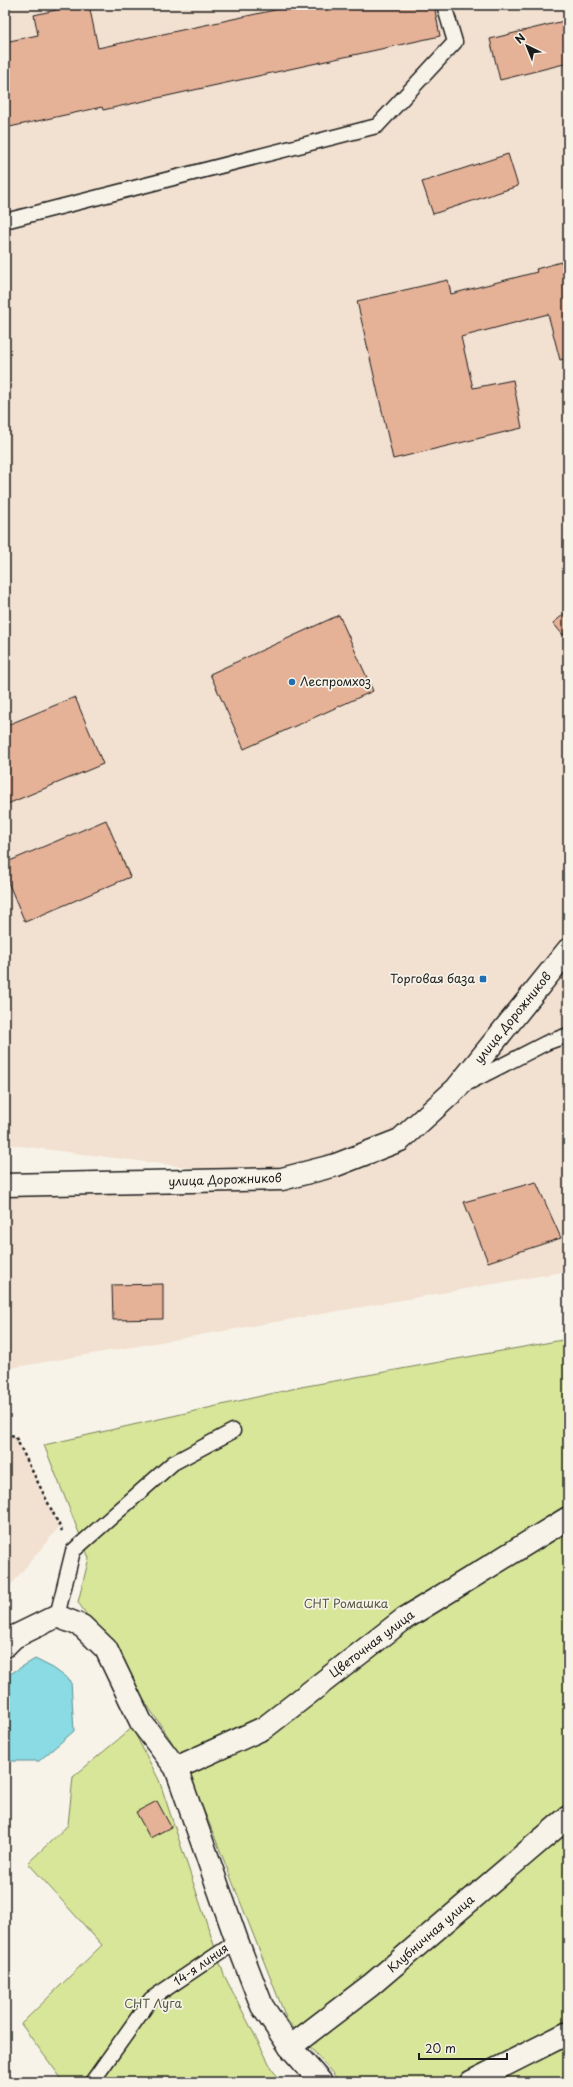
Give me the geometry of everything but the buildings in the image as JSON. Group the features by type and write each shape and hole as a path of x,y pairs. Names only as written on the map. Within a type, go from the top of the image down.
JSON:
{"street":[{"name":"улица Дорожников","path":"5,1185 282,1179 336,1165 400,1140 456,1089 568,950"},
{"name":"Цветочная улица","path":"176,1768 264,1728 404,1619 568,1518"},
{"path":"5,1646 14,1637 57,1616 82,1626 106,1649 141,1722 176,1768 237,1941 262,2006 290,2047 321,2082"},
{"name":"Клубничная улица","path":"290,2047 371,1985 568,1817"},
{"path":"471,2082 568,2033"}],"lane":[{"path":"5,221 377,126 455,42 444,5"},
{"path":"456,1089 546,1044 568,1035"},
{"path":"57,1616 72,1551 173,1463 233,1431"},
{"name":"14-я линия","path":"92,2082 151,1999 237,1941"}],"path":[{"path":"5,1434 15,1436 72,1551"}],"shaded area":[{"path":"5,5 568,5 568,1271 5,1369 5,1184 278,1179 5,1144"},
{"path":"15,1436 59,1527 5,1592 5,1438"}],"green space":[{"name":"СНТ Ромашка","path":"568,1339 568,2082 340,2082 287,2020 208,1820 172,1742 78,1602 89,1558 44,1445 301,1387"},
{"name":"СНТ Луга","path":"132,1728 159,1780 224,1975 273,2071 283,2082 64,2082 21,2024 102,1945 28,1863 68,1825 73,1777"}],"water":[{"path":"35,1659 53,1668 71,1681 74,1731 39,1761 5,1761 5,1677"}],"place":[{"name":"Леспромхоз","path":"292,682"},
{"name":"Торговая база","path":"483,979"}]}
